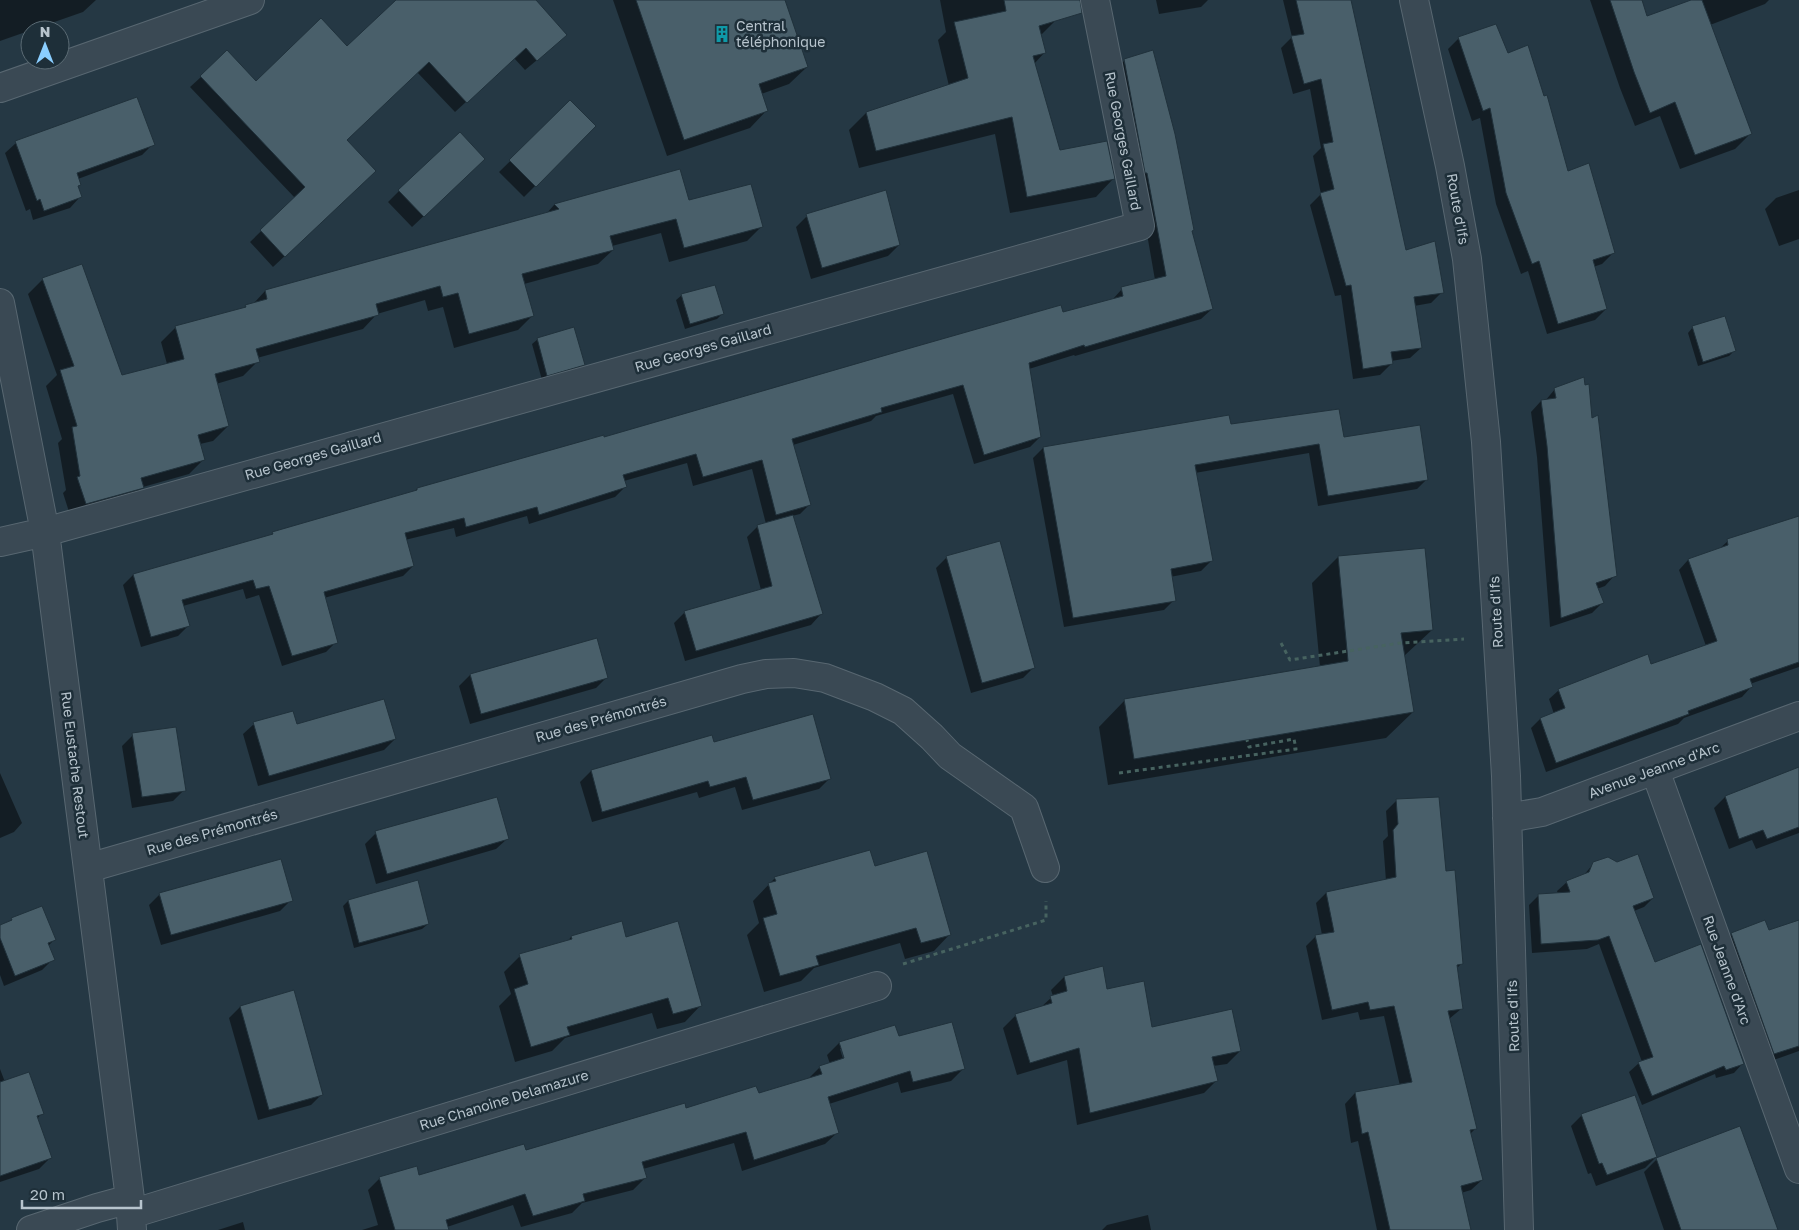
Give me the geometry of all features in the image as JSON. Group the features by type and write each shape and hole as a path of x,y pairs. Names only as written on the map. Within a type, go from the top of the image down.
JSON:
{"street":[{"path":"0,88 250,0"},
{"name":"Rue Georges Gaillard","path":"45,532 1140,226 1095,0"},
{"name":"Route d'Ifs","path":"1414,0 1450,166 1467,259 1486,442 1507,818 1519,1230"},
{"name":"Rue Eustache Restout","path":"0,303 45,532 131,1214"},
{"path":"0,542 45,532"},
{"name":"Rue des Prémontrés","path":"88,868 742,679 766,674 794,673 838,682 876,697 903,711 950,756 1024,808 1045,868"},
{"name":"Avenue Jeanne d'Arc","path":"1507,818 1542,812 1799,716"},
{"name":"Rue Jeanne d'Arc","path":"1655,770 1799,1169"},
{"name":"Rue Chanoine Delamazure","path":"31,1230 97,1208 131,1214 877,986"}],"path":[{"path":"1281,643 1290,660 1400,643 1497,637"},
{"path":"1119,773 1296,749 1294,739 1249,747 1247,740"},
{"path":"877,986 883,970 1046,920 1045,868"}],"building":[{"path":"396,0 536,0 567,35 537,61 526,48 467,103 429,62 347,140 376,171 285,257 260,230 305,187 200,76 227,50 256,81 321,18 347,46"},
{"name":"Central téléphonique","path":"636,0 785,0 808,67 759,84 768,111 684,140"},
{"path":"1004,0 1080,0 1082,13 1039,26 1046,53 1033,56 1060,150 1107,141 1115,179 1027,197 1012,117 876,151 866,112 968,78 954,22 1006,11"},
{"path":"1296,0 1351,0 1406,250 1435,241 1444,293 1414,297 1422,348 1391,352 1393,364 1363,369 1351,285 1346,286 1320,193 1334,189 1323,144 1333,142 1321,79 1304,84 1291,36 1304,34"},
{"path":"1610,0 1642,0 1647,16 1691,0 1702,0 1752,134 1695,155 1675,102 1650,113"},
{"path":"1496,24 1508,53 1528,45 1544,96 1547,95 1568,171 1589,163 1615,253 1593,260 1607,309 1558,324 1539,261 1532,264 1506,193 1490,108 1483,111 1458,37"},
{"path":"1153,50 1175,134 1194,230 1192,231 1213,309 1085,347 1084,345 1029,363 1041,437 984,455 963,385 881,408 882,412 792,439 811,505 776,515 762,460 703,477 696,454 623,475 627,487 539,515 537,507 466,527 464,518 405,533 414,566 324,592 338,643 292,656 269,586 256,589 253,580 182,600 190,626 151,637 133,574 273,534 272,532 417,490 417,488 604,435 604,437 1061,305 1063,312 1123,296 1121,287 1166,276 1124,59"},
{"path":"137,97 155,145 77,173 81,185 78,186 82,197 44,211 40,199 37,201 15,141"},
{"path":"570,100 596,126 536,187 509,160"},
{"path":"460,132 485,159 424,217 398,190"},
{"path":"680,169 689,200 751,184 763,227 684,248 676,219 610,236 614,250 522,274 534,316 469,334 458,293 443,297 440,286 376,304 379,315 256,349 260,362 215,374 229,426 198,435 205,460 141,478 144,488 86,504 77,477 80,476 72,427 77,426 60,370 74,366 42,278 82,264 122,375 184,359 175,326 246,307 245,305 267,299 265,290 559,209 554,204"},
{"path":"886,190 900,245 822,268 806,214"},
{"path":"715,285 724,314 690,324 681,294"},
{"path":"1725,316 1736,351 1703,362 1692,326"},
{"path":"574,327 585,365 547,376 537,338"},
{"path":"1584,377 1585,385 1589,384 1592,418 1598,415 1617,576 1596,583 1604,603 1561,618 1547,446 1541,400 1556,398 1554,388"},
{"path":"1339,409 1344,437 1420,425 1428,480 1328,496 1319,444 1195,465 1213,561 1171,569 1176,601 1073,618 1043,447 1229,415 1231,424"},
{"path":"793,515 823,614 696,651 684,611 772,586 757,525"},
{"path":"1799,516 1799,662 1750,679 1753,687 1688,711 1689,714 1556,763 1540,718 1565,708 1558,689 1648,654 1651,664 1717,641 1688,559 1728,545 1727,539"},
{"path":"1000,541 1035,668 982,683 946,556"},
{"path":"1425,548 1433,630 1401,633 1414,712 1134,759 1124,699 1348,661 1338,556"},
{"path":"597,638 608,678 481,714 470,674"},
{"path":"384,699 396,739 269,776 253,722 293,711 297,724"},
{"path":"813,714 831,779 753,800 746,777 710,787 708,781 602,812 591,770 712,735 714,742"},
{"path":"176,727 186,791 142,797 132,733"},
{"path":"1799,767 1799,827 1767,839 1763,830 1739,839 1725,796"},
{"path":"497,797 509,839 387,874 375,831"},
{"path":"1439,797 1446,871 1455,870 1463,964 1457,965 1463,1009 1448,1011 1477,1129 1470,1130 1483,1180 1461,1186 1471,1230 1390,1230 1368,1132 1362,1134 1355,1092 1412,1082 1394,1006 1370,1010 1368,1002 1332,1010 1315,935 1334,932 1326,892 1396,877 1393,830 1398,824 1396,799"},
{"path":"870,850 875,866 927,851 951,935 921,943 916,928 816,956 819,965 780,976 763,918 777,914 768,883 776,881 774,877"},
{"path":"1638,854 1654,898 1633,906 1655,962 1701,944 1744,1064 1726,1070 1724,1066 1652,1096 1638,1062 1653,1057 1609,936 1598,940 1541,944 1538,894 1570,892 1566,881 1589,872 1593,862 1608,857 1617,862"},
{"path":"281,859 293,901 171,935 159,893"},
{"path":"418,880 429,924 359,943 348,900"},
{"path":"42,906 56,940 48,943 55,960 15,976 0,938 0,925 12,920 11,918"},
{"path":"1765,920 1769,930 1799,920 1799,1046 1774,1054 1731,933"},
{"path":"622,921 626,937 678,921 702,1006 673,1014 668,998 567,1027 570,1035 531,1047 514,989 528,984 519,954 572,939 571,936"},
{"path":"1103,966 1107,989 1144,981 1152,1027 1232,1009 1241,1051 1212,1057 1218,1081 1090,1113 1079,1048 1030,1063 1015,1014 1052,1003 1050,996 1067,991 1064,976"},
{"path":"294,990 323,1095 269,1110 240,1006"},
{"path":"952,1022 965,1069 913,1082 910,1071 828,1097 839,1133 754,1160 746,1132 642,1162 647,1178 583,1194 585,1201 533,1216 525,1194 446,1220 449,1230 395,1230 379,1177 417,1166 419,1175 524,1144 526,1150 685,1103 686,1108 756,1086 759,1093 822,1074 819,1066 844,1058 839,1042 895,1025 899,1036"},
{"path":"29,1072 44,1114 37,1116 52,1158 0,1176 0,1082"},
{"path":"1635,1095 1657,1157 1607,1175 1602,1163 1599,1164 1581,1114"},
{"path":"1740,1126 1778,1230 1681,1230 1656,1158"}],"place":[{"name":"Central téléphonique","path":"722,34"}]}
